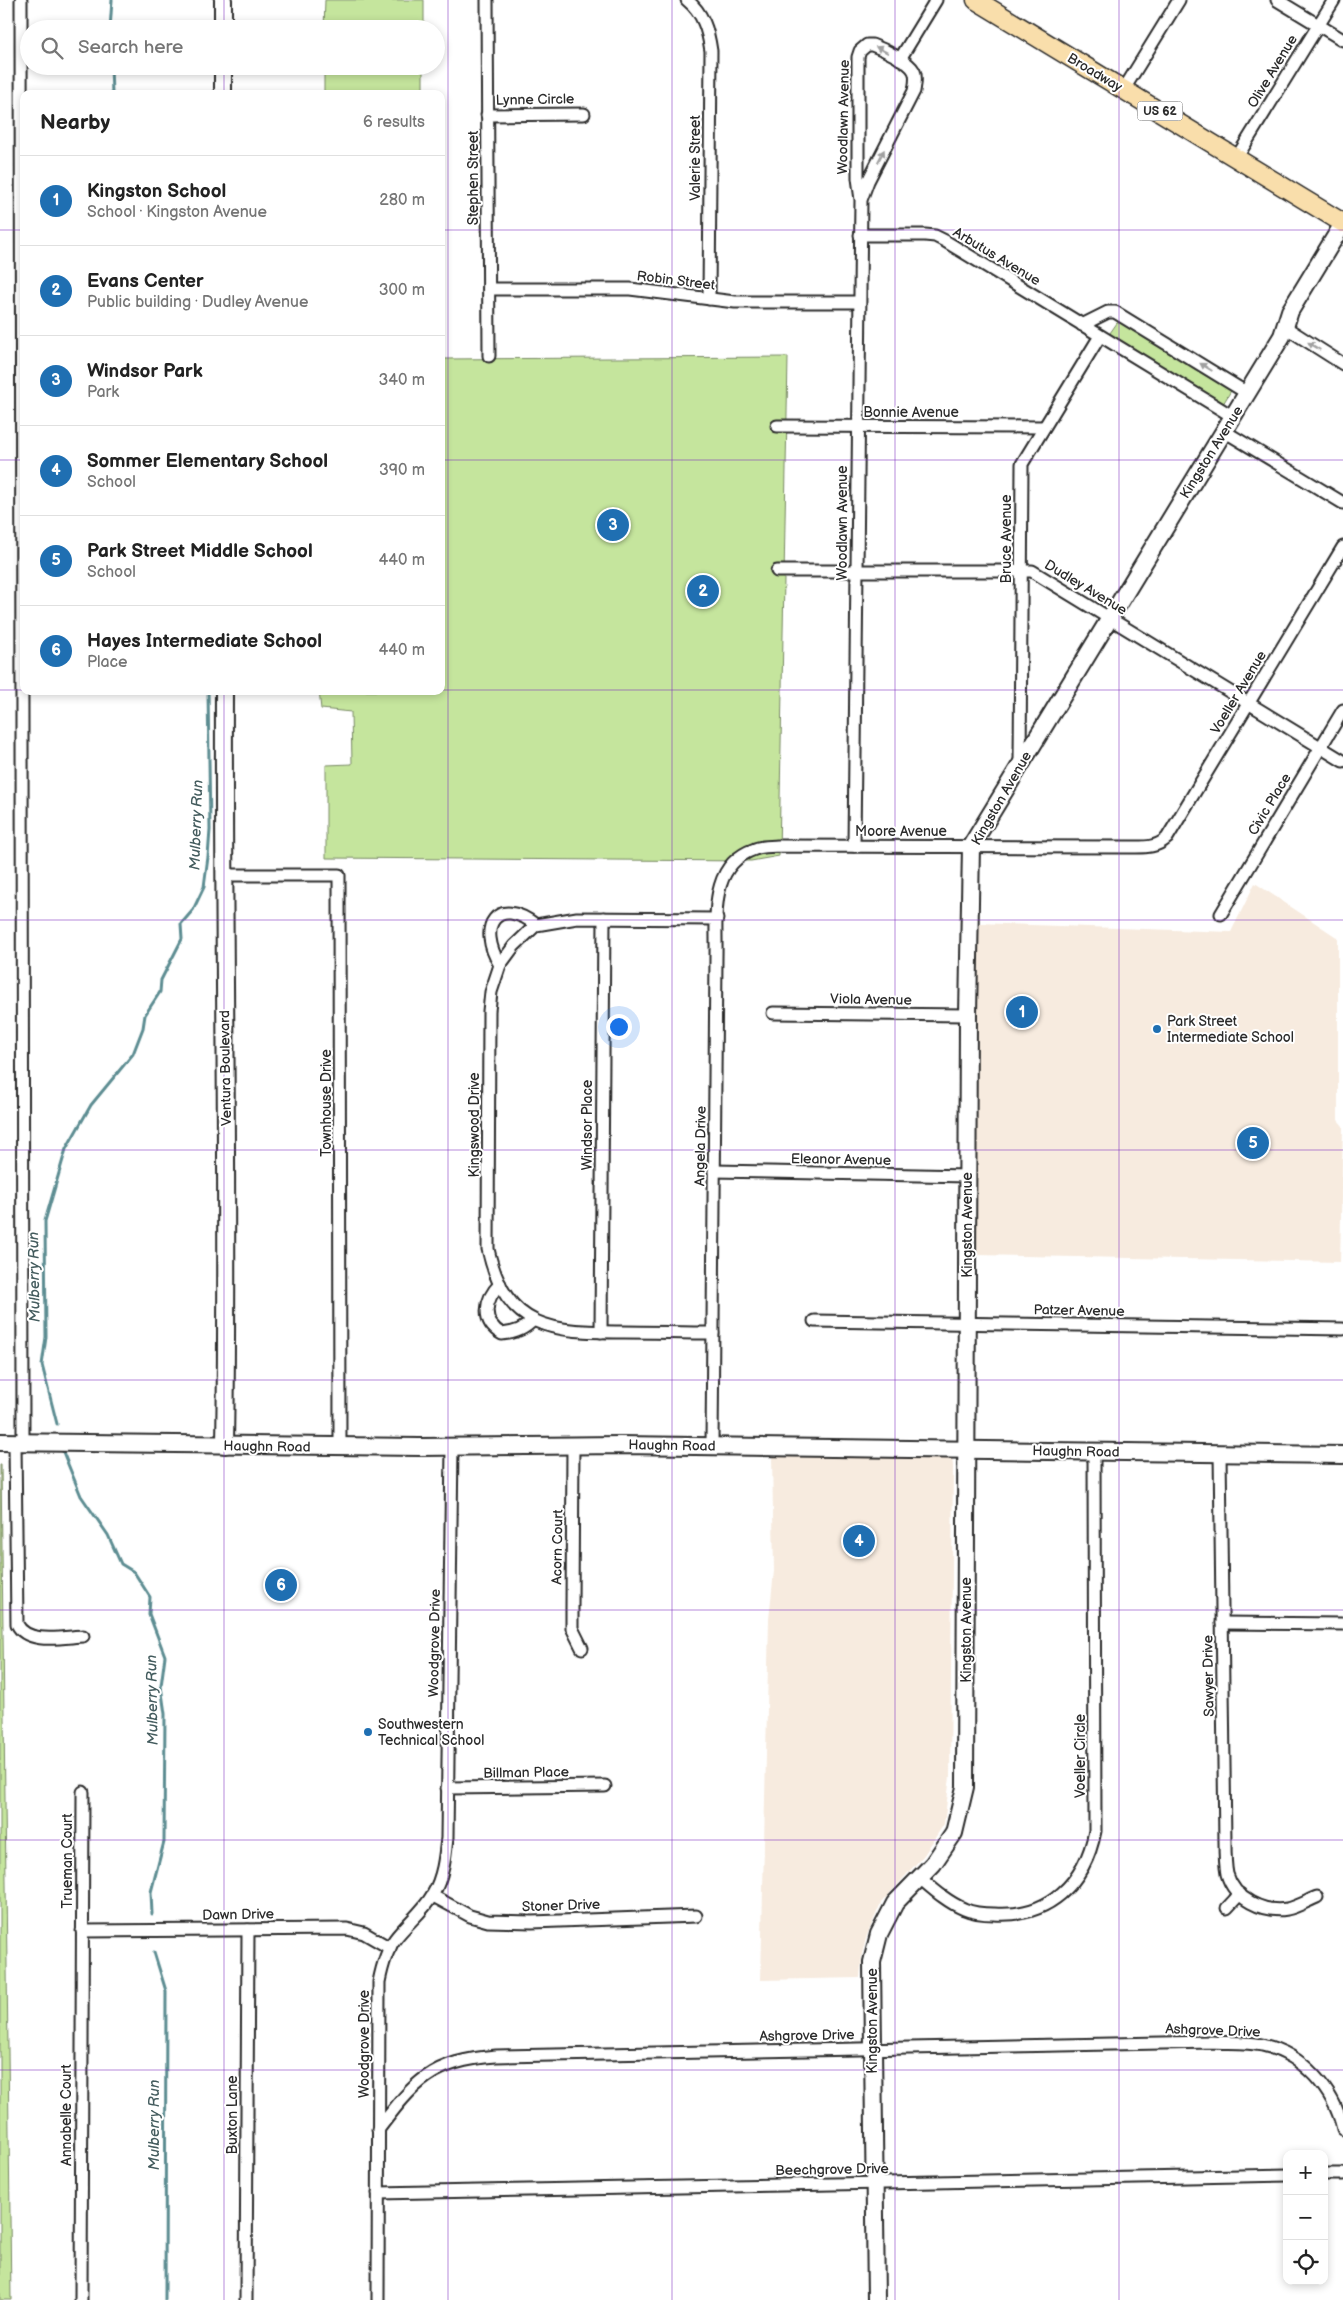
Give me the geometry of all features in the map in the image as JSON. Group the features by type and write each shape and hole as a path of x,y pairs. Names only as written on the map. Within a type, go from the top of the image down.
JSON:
{"main road":[{"name":"Broadway","path":"976,0 1237,157 1343,224"}],"street":[{"path":"21,0 21,20"},
{"path":"223,0 223,20"},
{"name":"Stephen Street","path":"487,0 489,356"},
{"name":"Valerie Street","path":"686,0 694,6 703,19 709,34 711,51 709,299"},
{"path":"900,59 936,0"},
{"path":"1168,0 1168,17"},
{"path":"1124,89 1179,0"},
{"path":"1277,0 1343,40"},
{"name":"Olive Avenue","path":"1237,157 1334,0"},
{"name":"Woodlawn Avenue","path":"854,846 861,200 858,178 858,57 860,51 867,45 872,45 910,64 915,72 914,91 868,181 861,200"},
{"path":"21,75 21,90"},
{"path":"223,75 223,90"},
{"name":"Lynne Circle","path":"487,115 584,114"},
{"path":"20,180 13,1442 17,1624 26,1635 35,1637 83,1636"},
{"name":"Kingston Avenue","path":"876,2300 871,1981 875,1946 895,1903 944,1850 954,1833 965,1787 968,1015 971,846 1224,431 1285,327 1290,311 1343,224"},
{"name":"Arbutus Avenue","path":"860,235 935,236 1232,416"},
{"name":"Robin Street","path":"488,289 630,289 735,302 859,302"},
{"path":"1082,325 1108,312 1115,312 1247,392"},
{"path":"1285,327 1343,364"},
{"name":"Bruce Avenue","path":"1020,764 1021,473 1026,456 1100,336"},
{"name":"Bonnie Avenue","path":"777,426 1044,427"},
{"path":"1224,431 1343,503"},
{"name":"Voeller Avenue","path":"1152,846 1160,844 1167,838 1343,547"},
{"name":"Dudley Avenue","path":"777,571 1032,572 1250,702 1343,761"},
{"name":"Ventura Boulevard","path":"224,695 225,1445"},
{"name":"Civic Place","path":"1221,914 1343,710"},
{"name":"Moore Avenue","path":"742,856 756,848 778,846 1152,846"},
{"name":"Angela Drive","path":"712,1446 718,890 721,881 734,861 742,856"},
{"name":"Townhouse Drive","path":"223,875 339,875 340,1446"},
{"path":"500,965 490,942 489,928 491,922 501,914 524,918 536,926 577,918 717,919"},
{"name":"Windsor Place","path":"601,1332 604,918"},
{"name":"Kingswood Drive","path":"536,926 514,946 500,965 491,992 489,1011 488,1248 492,1267 500,1284 511,1300 533,1320 544,1325 567,1331 713,1333"},
{"name":"Viola Avenue","path":"773,1012 968,1015"},
{"name":"Eleanor Avenue","path":"714,1171 968,1176"},
{"path":"500,1284 492,1292 487,1305 486,1313 491,1326 502,1334 511,1333 528,1325 533,1320"},
{"name":"Patzer Avenue","path":"814,1322 1343,1329"},
{"name":"Haughn Road","path":"13,1442 452,1447 573,1445 712,1446 1343,1455"},
{"name":"Acorn Court","path":"573,1445 572,1628 582,1648"},
{"name":"Woodgrove Drive","path":"378,2300 378,1994 382,1970 394,1940 433,1896 445,1864 452,1447"},
{"name":"Voeller Circle","path":"920,1878 964,1909 983,1914 1020,1914 1034,1910 1064,1892 1076,1879 1087,1860 1095,1831 1094,1452"},
{"name":"Sawyer Drive","path":"1220,1453 1226,1867 1230,1882 1240,1894"},
{"path":"1222,1623 1343,1624"},
{"name":"Billman Place","path":"447,1788 604,1786"},
{"name":"Trueman Court","path":"82,1931 83,1792"},
{"path":"1227,1908 1240,1894 1257,1906 1276,1909 1288,1909 1317,1897"},
{"name":"Stoner Drive","path":"433,1896 480,1920 496,1922 696,1916"},
{"name":"Dawn Drive","path":"82,1931 347,1929 364,1933 390,1948"},
{"name":"Buxton Lane","path":"246,2300 248,1930"},
{"name":"Annabelle Court","path":"81,2300 82,1931"},
{"name":"Ashgrove Drive","path":"378,2130 400,2100 420,2081 443,2066 469,2058 1212,2042 1264,2046 1296,2060 1323,2085 1334,2102 1343,2129"},
{"path":"1328,2174 1343,2174"},
{"name":"Beechgrove Drive","path":"378,2193 1283,2175"}],"shaded area":[{"name":"Park Street Intermediate School","path":"1255,883 1338,938 1338,1120 1343,1126 1340,1262 977,1255 977,923 1231,932"},
{"path":"772,1456 952,1458 950,1777 944,1824 924,1855 881,1903 867,1935 862,1954 860,1978 761,1980 769,1619 774,1571"}],"green space":[{"path":"325,0 424,0 424,20 324,20"},
{"path":"324,75 423,75 423,90 324,90"},
{"path":"1117,323 1127,323 1232,389 1223,404 1114,337 1110,333"},
{"path":"788,357 779,856 751,861 326,858 326,765 352,764 351,712 321,709 319,695 445,695 445,359"},
{"path":"1,1465 11,2300 0,2300"}],"waterway":[{"name":"Mulberry Run","path":"111,20 112,0"},
{"name":"Mulberry Run","path":"111,75 112,90"},
{"name":"Mulberry Run","path":"57,1424 42,1365 46,1337 45,1221 66,1149 91,1105 133,1054 143,1028 145,1015 160,992 161,980 182,939 181,924 193,910 204,887 210,830 208,695"},
{"name":"Mulberry Run","path":"63,1452 81,1496 108,1535 121,1564 134,1572 150,1597 149,1614 165,1656 161,1686 165,1714 164,1842 151,1892 152,1914"},
{"name":"Mulberry Run","path":"154,1952 166,1991 165,2300"}],"place":[{"name":"Windsor Park","path":"613,525"},
{"name":"Evans Center","path":"703,591"},
{"name":"Kingston School","path":"1022,1012"},
{"name":"Park Street Intermediate School","path":"1157,1029"},
{"name":"Park Street Middle School","path":"1253,1143"},
{"name":"Sommer Elementary School","path":"859,1541"},
{"name":"Hayes Intermediate School","path":"281,1585"},
{"name":"Southwestern Technical School","path":"368,1732"}]}
